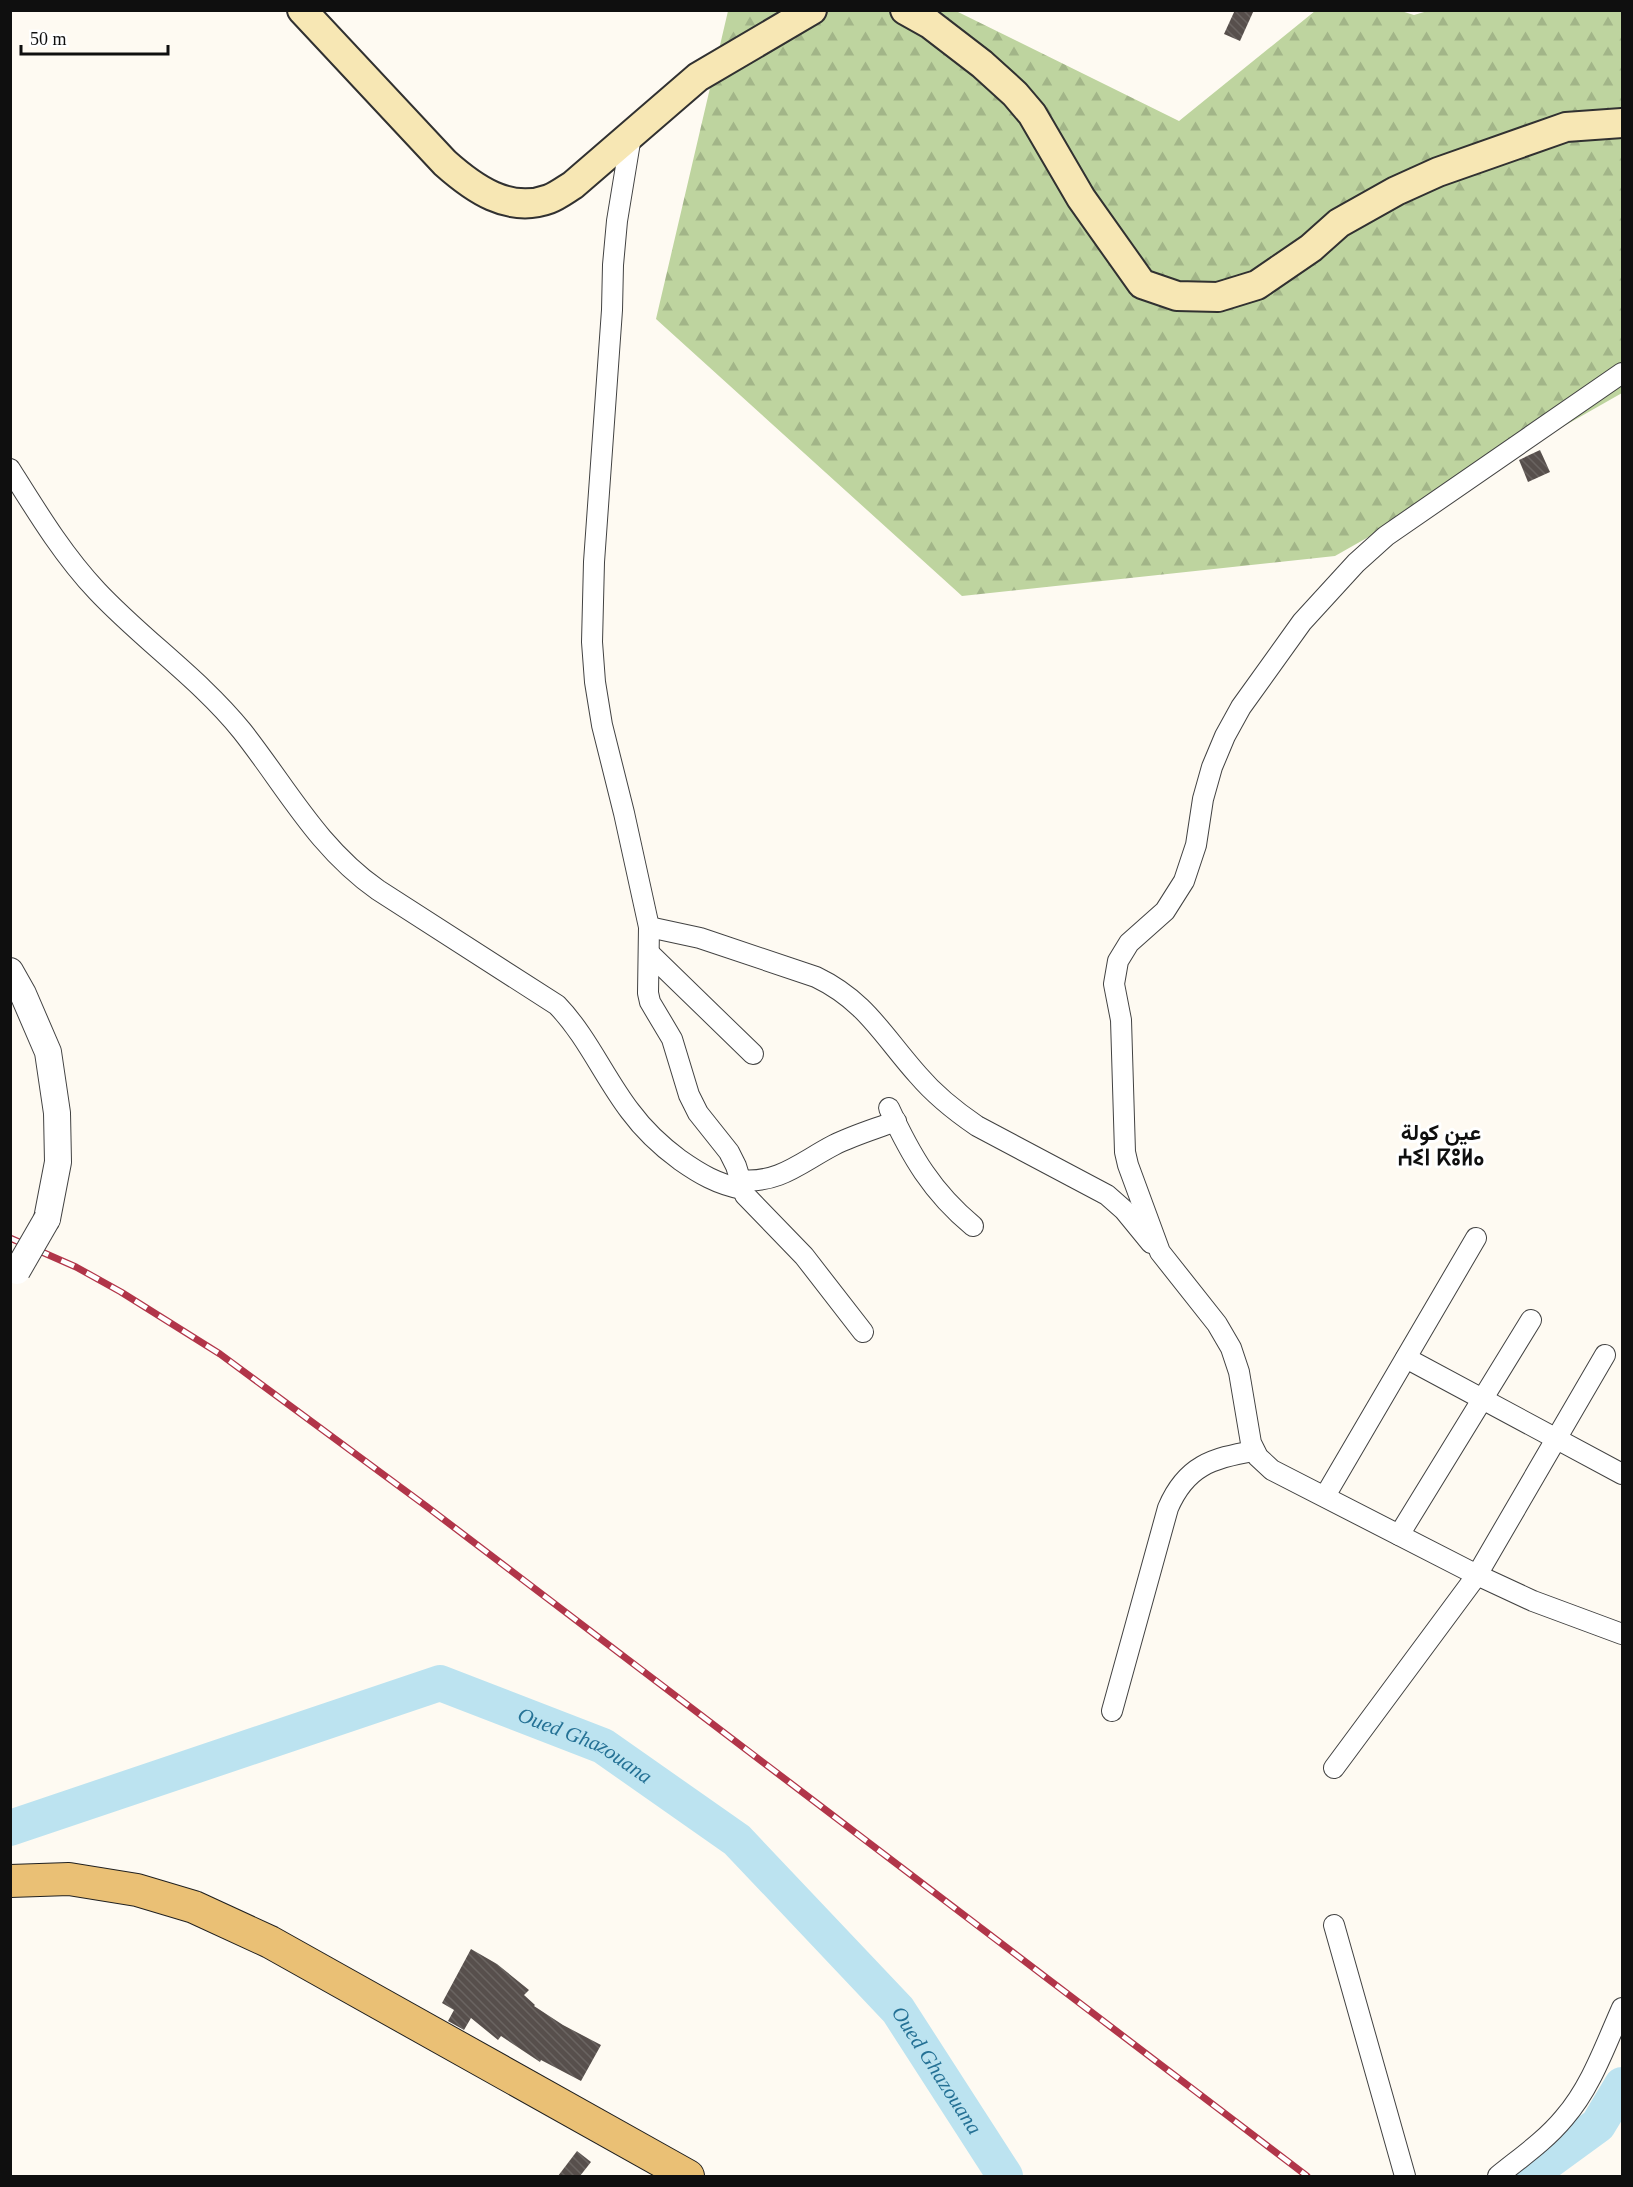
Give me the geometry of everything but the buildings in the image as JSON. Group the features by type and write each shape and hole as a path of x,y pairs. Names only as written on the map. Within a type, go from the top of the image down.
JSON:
{"main road":[{"path":"302,10 445,163 466,182 501,200 530,204 549,199 573,185 698,77 812,10"},
{"path":"905,10 930,24 982,64 1015,94 1032,114 1092,215 1142,284 1177,296 1218,297 1257,285 1311,248 1339,224 1396,191 1438,172 1566,127 1623,123"},
{"path":"10,1881 69,1879 137,1890 194,1907 270,1942 688,2176"}],"street":[{"path":"631,136 622,178 615,243 594,562 592,642 595,682 602,725 649,927 647,984 650,1002 672,1039 693,1105 729,1152 749,1200 814,1268 863,1332"},
{"path":"1160,1252 1125,1152 1121,1020 1113,984 1118,961 1129,943 1165,911 1184,881 1196,845 1203,799 1212,767 1225,736 1241,707 1302,622 1335,585 1378,543 1623,373"},
{"path":"10,469 76,568 126,620 224,712 241,731 319,837 345,865 378,890 557,1005 572,1021 629,1110 654,1138 699,1174 726,1186 776,1177 892,1114 907,1147 930,1182 952,1209 973,1226"},
{"path":"649,927 700,938 816,977 833,985 862,1006 921,1079 959,1114 976,1126 1107,1195 1124,1210 1160,1252 1217,1324 1231,1348 1239,1372 1249,1435 1254,1451 1272,1470 1477,1575 1533,1601 1623,1634"},
{"path":"649,953 753,1054"},
{"path":"10,971 23,994 48,1052 57,1113 58,1162 46,1219 14,1278"},
{"path":"1324,1496 1476,1238"},
{"path":"1399,1535 1531,1320"},
{"path":"1334,1768 1477,1575 1605,1355"},
{"path":"1406,1358 1623,1474"},
{"path":"1112,1711 1173,1496 1189,1476 1210,1461 1222,1456 1254,1451"},
{"path":"1334,1924 1405,2176"},
{"path":"1498,2176 1553,2131 1575,2104 1587,2085 1623,2008"}],"green space":[{"path":"1398,10 1414,15 1431,10 1622,11 1622,393 1335,556 962,596 656,319 728,11 956,11 1179,121 1315,11"}],"waterway":[{"name":"Oued Ghazouana","path":"10,1828 440,1683 603,1746 737,1840 898,2010 1005,2176"},
{"name":"Oued Ghazouana","path":"1528,2176 1598,2125 1622,2085"}],"railway":[{"path":"10,1238 76,1267 121,1292 220,1354 426,1506 1307,2176"}],"district":[{"name":"عين كولة ⵄⵉⵏ ⴽⵓⵍⴰ","path":"1441,1144"}]}
